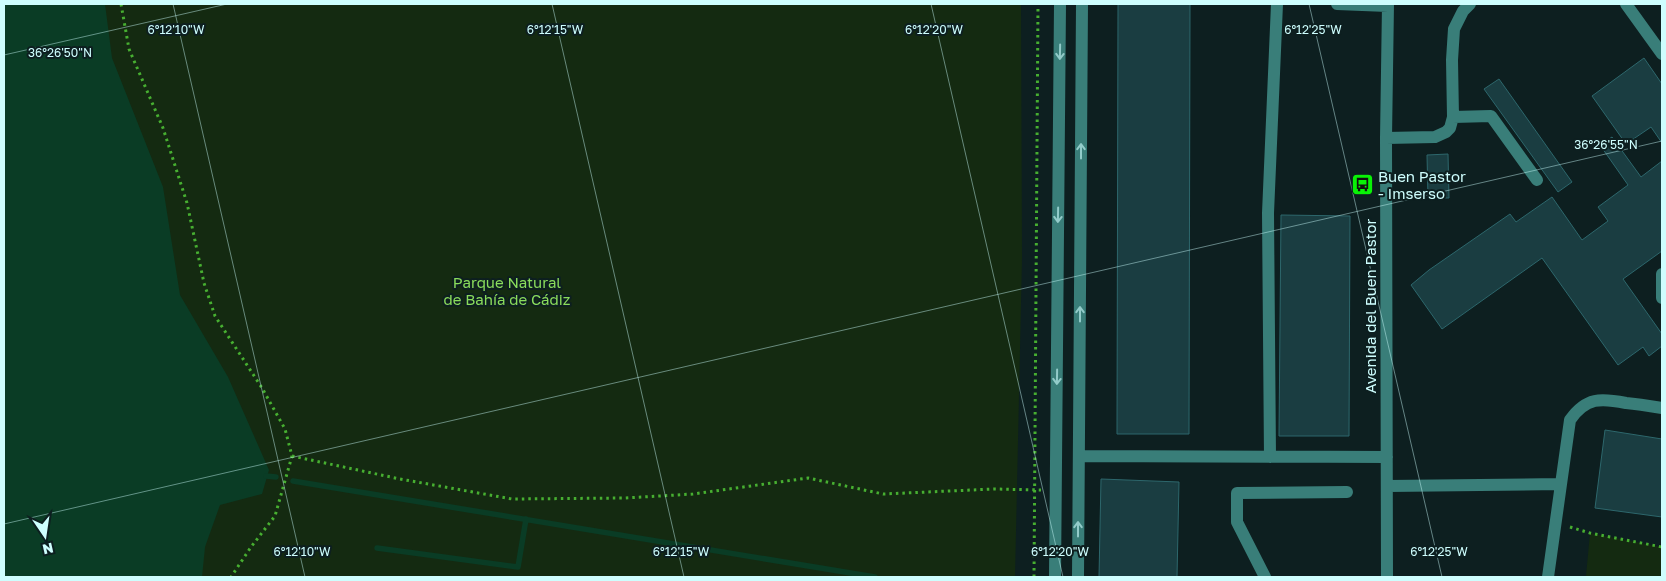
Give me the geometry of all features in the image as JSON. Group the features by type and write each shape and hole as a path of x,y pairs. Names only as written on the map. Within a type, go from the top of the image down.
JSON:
{"street":[{"path":"1056,577 1060,4"},
{"path":"1078,577 1082,4"},
{"path":"1270,457 1268,213 1277,4"},
{"path":"1337,4 1388,5"},
{"path":"1386,138 1417,138 1441,135 1450,128 1453,117 1452,60 1454,29 1463,11 1470,4"},
{"path":"1626,4 1662,54"},
{"name":"Avenida del Buen Pastor","path":"1387,577 1386,138 1388,5"},
{"path":"1453,117 1491,116 1537,180"},
{"path":"1662,274 1662,298"},
{"path":"1548,577 1570,420 1576,411 1585,404 1595,400 1606,399 1662,408"},
{"path":"1079,456 1387,457"},
{"path":"1388,486 1560,484"},
{"path":"1265,577 1237,522 1237,493 1347,492"}],"path":[{"path":"121,4 129,49 162,128 187,203 204,284 215,316 262,388 285,429 292,456 275,516 231,577"},
{"path":"1034,577 1038,4"},
{"path":"292,456 512,498 625,498 693,494 808,478 883,494 994,489 1034,491 1056,488"},
{"path":"1555,522 1590,533 1662,547"}],"green space":[{"name":"Parque Natural de Bahía de Cádiz","path":"4,4 1021,4 1022,258 1015,577 4,577"},
{"path":"1590,533 1662,547 1662,577 1586,576"}],"shaded area":[{"path":"4,4 105,4 112,58 163,187 180,295 228,377 269,470 262,494 220,505 205,547 202,577 4,577"}],"building":[{"path":"1118,4 1190,4 1189,434 1117,434"},
{"path":"1644,58 1662,84 1662,143 1651,127 1626,144 1592,96"},
{"path":"1499,79 1572,182 1558,192 1484,89"},
{"path":"1612,137 1641,177 1662,161 1662,251 1623,279 1662,334 1662,346 1649,356 1643,347 1618,365 1542,258 1442,329 1411,285 1429,270 1510,214 1516,222 1552,197 1582,240 1608,221 1598,207 1628,185 1600,145"},
{"path":"1448,154 1449,198 1428,198 1427,155"},
{"path":"1281,215 1350,216 1349,436 1279,436"},
{"path":"1605,430 1662,439 1662,517 1595,508"},
{"path":"1101,479 1179,482 1177,577 1099,577"}],"waterway":[{"path":"266,476 276,477"},
{"path":"293,481 875,577"},
{"path":"377,548 518,567 526,519"}],"place":[{"name":"Buen Pastor - Imserso","path":"1362,185"}]}
